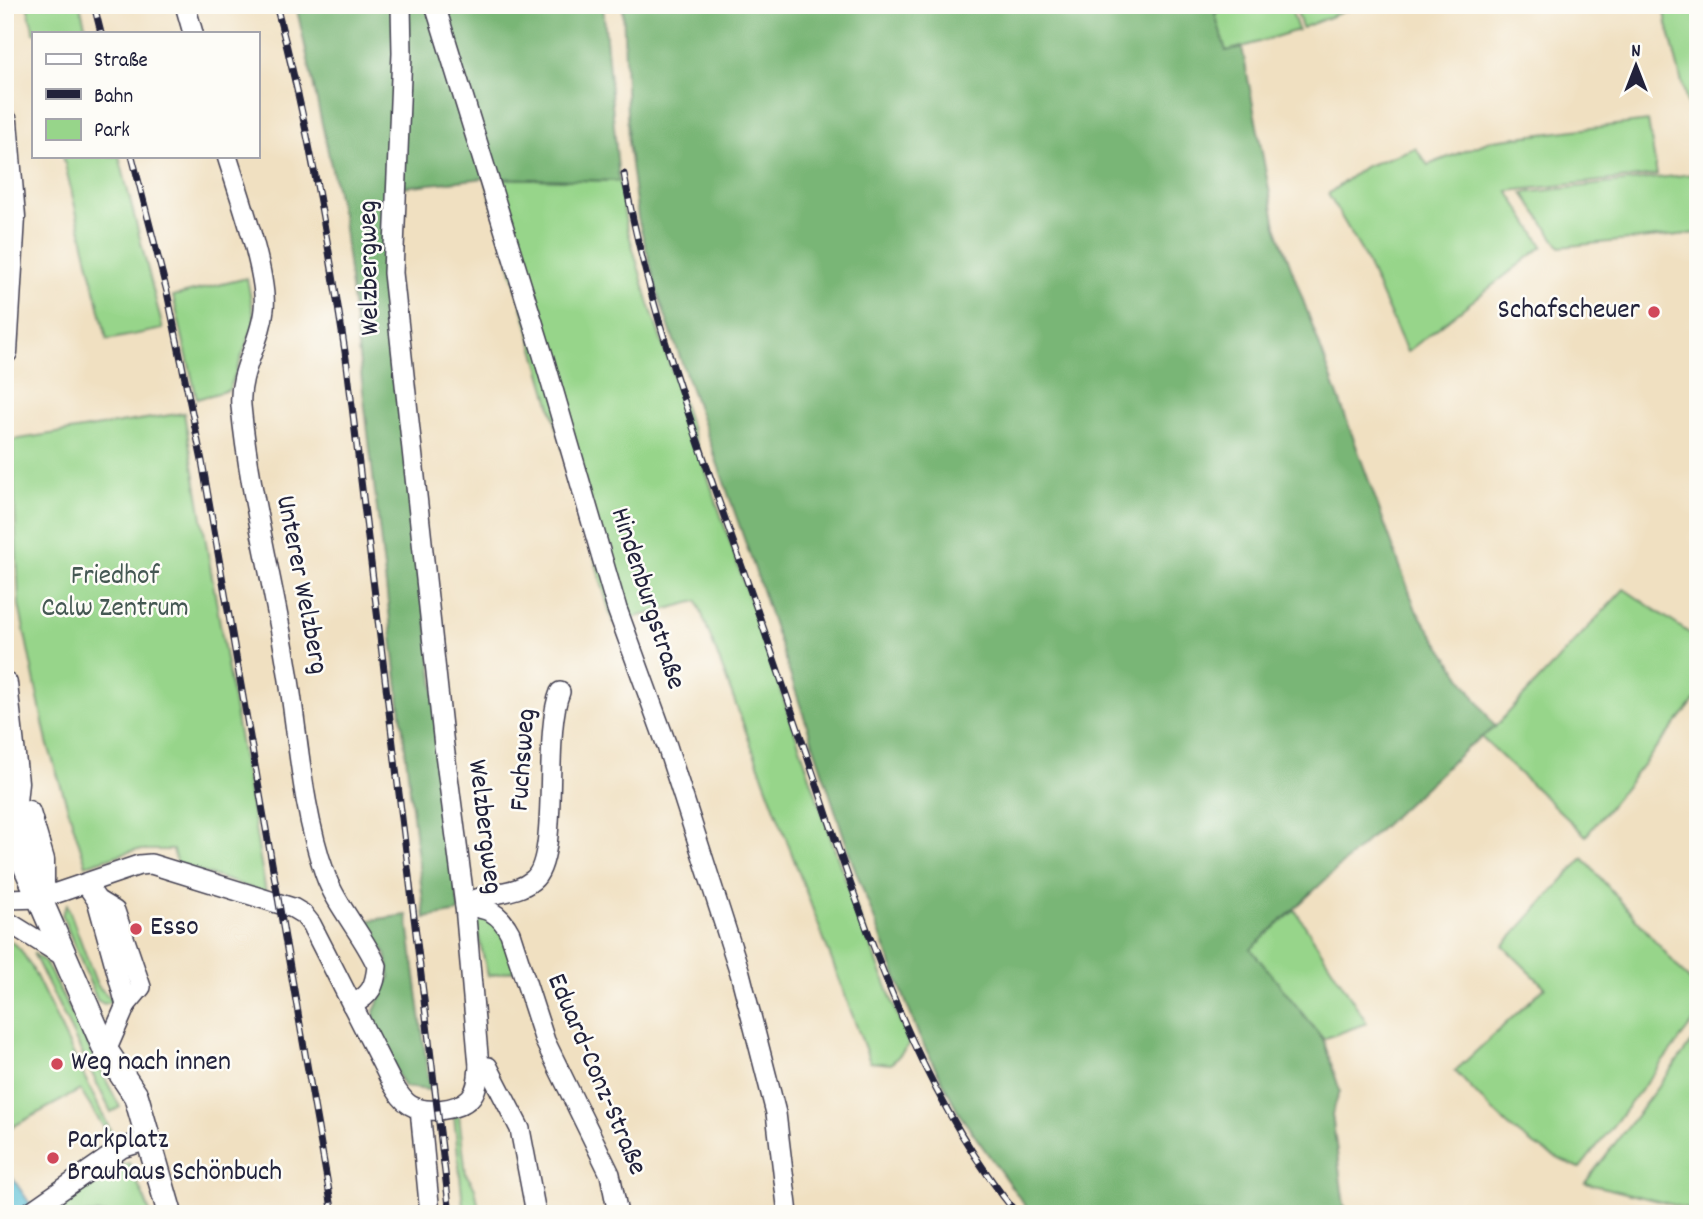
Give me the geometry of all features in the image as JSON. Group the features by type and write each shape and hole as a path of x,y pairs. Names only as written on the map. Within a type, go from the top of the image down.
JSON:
{"main road":[{"path":"5,121 13,217 5,352"},
{"path":"5,684 16,782 11,841 42,898 106,1051 136,1096 144,1116 148,1140 170,1214"},
{"path":"16,782 23,796 41,860 42,898"}],"street":[{"path":"184,5 193,32"},
{"name":"Welzbergweg","path":"401,5 402,53 393,273 441,720 465,906 479,1066 474,1091 465,1102 449,1108 420,1109"},
{"name":"Hindenburgstraße","path":"435,5 543,355 617,609 667,747 740,973 776,1113 788,1214"},
{"name":"Unterer Welzberg","path":"229,158 262,282 265,306 263,323 243,376 240,402 314,837 326,877 377,965 375,982 368,996 352,1005"},
{"name":"Fuchsweg","path":"465,906 478,897 515,891 535,879 545,863 549,836 548,787 553,707 560,692"},
{"path":"5,899 91,892 151,864 293,908 303,914 311,924 392,1083 406,1102 420,1109 430,1214"},
{"path":"91,892 115,911 141,987 126,1005 106,1051"},
{"name":"Eduard-Conz-Straße","path":"465,906 490,908 503,919 510,933 545,1041 610,1174 618,1214"},
{"path":"5,920 64,956"},
{"path":"87,1010 108,1011 126,1005"},
{"path":"479,1066 488,1067 520,1129 535,1208"},
{"path":"35,1208 122,1149 148,1140"}],"green space":[{"path":"27,5 80,5 87,32 34,32"},
{"path":"296,5 603,5 619,181 485,178 403,187 388,273 459,912 425,918 343,220"},
{"path":"623,5 1232,5 1215,13 1226,51 1242,47 1276,226 1416,610 1495,727 1468,747 1251,949 1323,1039 1340,1091 1332,1114 1344,1206 1351,1214 1031,1214 960,1115 919,1036 852,861 759,581 660,301 638,218 628,142"},
{"path":"1241,5 1290,5 1298,30 1226,52 1214,12"},
{"path":"1295,5 1360,5 1302,28"},
{"path":"1664,5 1698,5 1698,146 1667,24"},
{"path":"1648,121 1657,175 1508,191 1543,246 1407,352 1362,252 1328,194 1364,167 1415,148 1428,165 1493,140"},
{"path":"63,158 120,158 163,329 107,340"},
{"path":"1693,174 1698,182 1698,233 1560,247 1523,193"},
{"path":"485,178 619,181 626,224 649,304 840,865 909,1045 891,1064 870,1062 697,601 613,623"},
{"path":"247,278 255,322 229,390 197,399 173,296"},
{"name":"Friedhof Calw Zentrum","path":"184,413 266,893 177,864 173,850 135,850 86,865 47,742 19,605 12,440"},
{"path":"1624,589 1698,639 1698,696 1586,836 1481,737 1495,727"},
{"path":"1583,858 1698,990 1698,1016 1580,1168 1542,1150 1511,1128 1455,1071 1545,987 1503,946"},
{"path":"67,904 97,985 113,1001 104,1004 97,1000 62,915"},
{"path":"1295,910 1367,1023 1323,1039 1250,949"},
{"path":"407,915 430,1090 404,1087 374,1029 374,1011 390,978 386,954 364,921"},
{"path":"485,915 498,923 516,970 488,976 474,917"},
{"path":"5,937 20,949 32,968 111,1132 108,1134 80,1090 5,1131"},
{"path":"33,953 45,962 120,1107 111,1112"},
{"path":"1698,1034 1698,1211 1585,1183"},
{"path":"459,1115 466,1174 475,1188 480,1214 464,1214 454,1116"},
{"path":"129,1163 151,1214 50,1214 86,1183"}],"water":[{"path":"5,1167 37,1214 5,1214"}],"railway":[{"path":"94,5 101,32"},
{"path":"276,5 317,184 347,365 450,1214"},
{"path":"133,158 167,292 202,461 333,1214"},
{"path":"624,174 651,290 685,405 873,945 891,992 934,1085 986,1173 1017,1214"}],"place":[{"name":"Schafscheuer","path":"1654,312"},
{"name":"Esso","path":"136,929"},
{"name":"Weg nach innen","path":"57,1064"},
{"name":"Parkplatz Brauhaus Schönbuch","path":"53,1158"}]}
